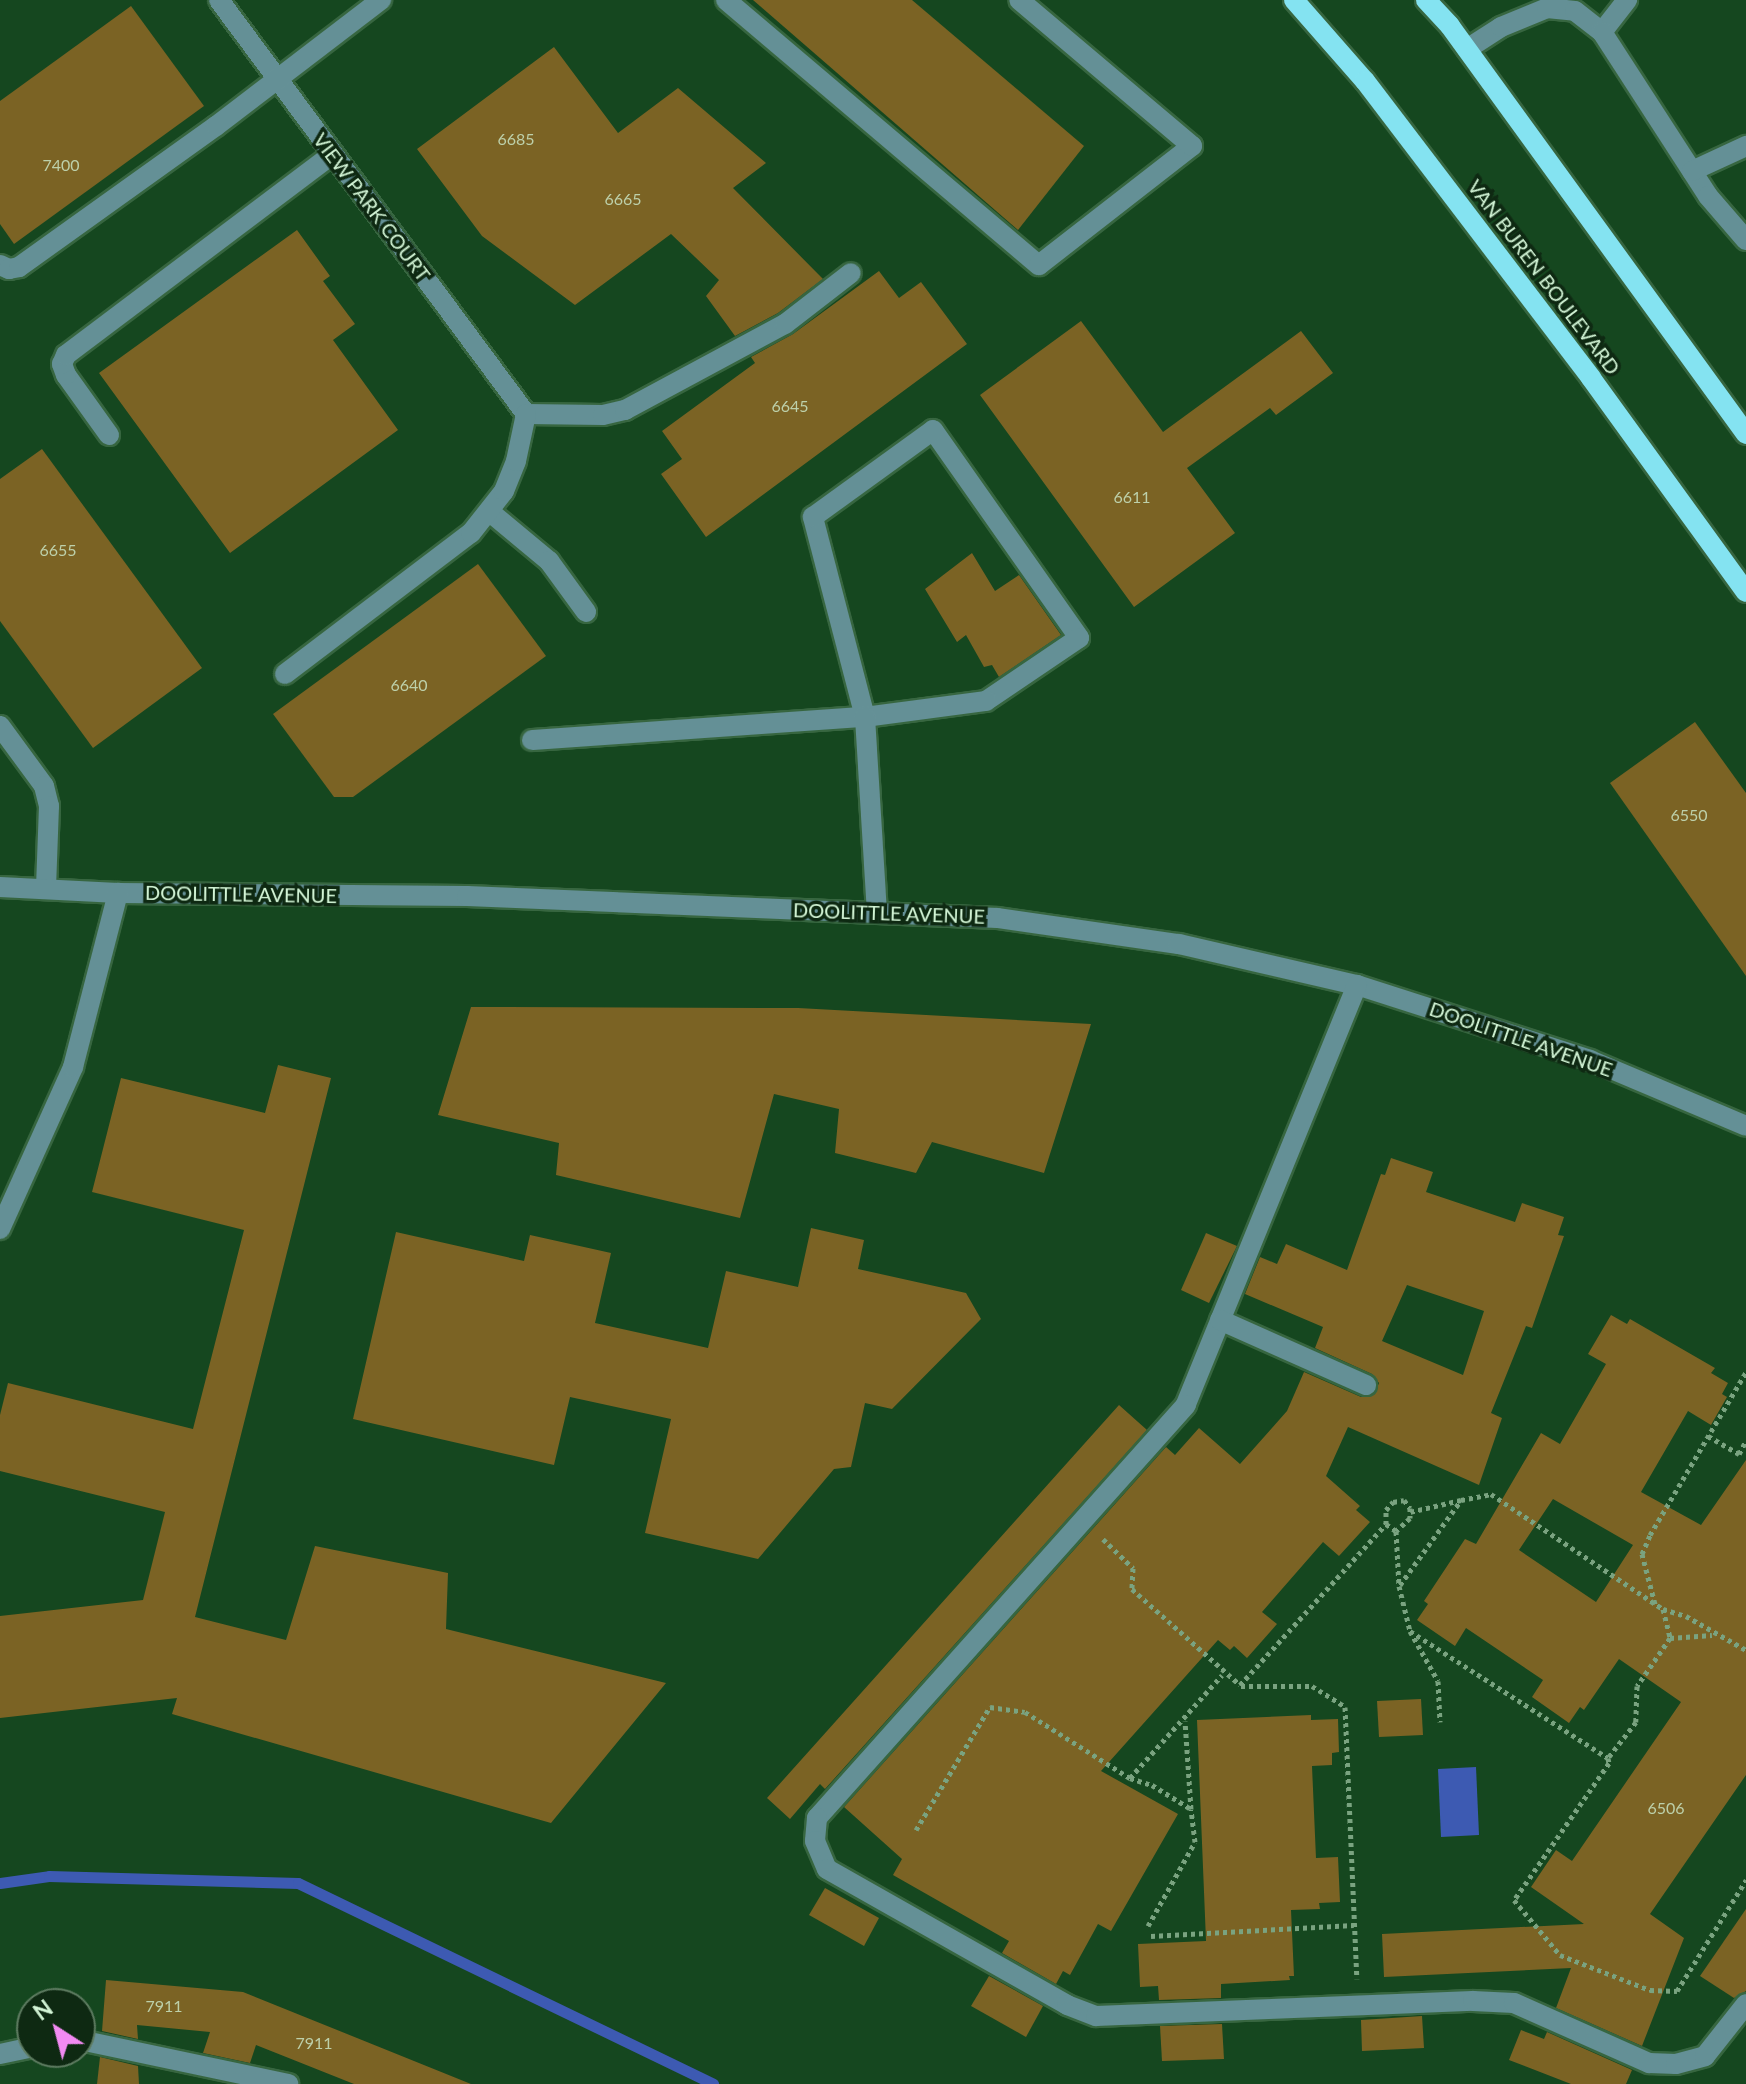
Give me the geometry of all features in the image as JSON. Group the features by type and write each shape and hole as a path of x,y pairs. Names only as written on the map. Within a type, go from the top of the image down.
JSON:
{"main road":[{"name":"VAN BUREN BOULEVARD","path":"1294,0 1393,118 1591,378 1746,592"},
{"path":"1426,0 1467,49 1746,434"}],"street":[{"name":"VIEW PARK COURT","path":"219,0 526,414"},
{"path":"0,265 9,269 19,267 278,80 381,0"},
{"path":"726,0 1039,265 1192,146 1019,0"},
{"path":"1602,32 1627,0"},
{"path":"1467,49 1501,27 1547,8 1575,11 1602,32 1708,196 1746,240"},
{"path":"1692,171 1746,146"},
{"path":"109,435 66,375 62,364 66,355 333,154"},
{"path":"285,674 471,533 504,491 516,461 526,414 603,415 625,410 775,331 851,273"},
{"path":"532,740 865,717 986,701 1079,638 933,430 813,517 865,717 877,913"},
{"path":"490,512 530,541 549,561 586,612"},
{"path":"0,726 44,786 49,806 46,888"},
{"name":"DOOLITTLE AVENUE","path":"0,887 118,893 467,896 998,918 1179,944 1357,985 1590,1060 1746,1126"},
{"path":"0,1229 73,1067 118,893"},
{"path":"1357,985 1186,1405 817,1818 815,1841 827,1869 1067,2005 1096,2016 1473,2001 1514,2003 1649,2063 1676,2064 1705,2056 1746,2004"},
{"path":"1220,1320 1366,1385"},
{"path":"96,2043 288,2084"}],"path":[{"path":"1656,1605 1642,1554 1746,1372"},
{"path":"1708,1436 1746,1457"},
{"path":"1739,1454 1746,1441"},
{"path":"1410,1512 1491,1494 1656,1605 1686,1616 1713,1635 1746,1650"},
{"path":"1240,1685 1386,1524 1386,1510 1393,1502 1404,1500 1410,1518 1396,1531"},
{"path":"1399,1586 1461,1500"},
{"path":"1081,1521 1133,1568 1132,1589 1240,1685 1312,1686 1345,1707 1359,2005"},
{"path":"1386,1524 1396,1531"},
{"path":"1396,1531 1399,1586 1410,1631 1438,1681 1440,1722"},
{"path":"1663,1609 1670,1638 1637,1686 1636,1722 1608,1758 1609,1763 1514,1900 1560,1955 1650,1990 1677,1991 1746,1880"},
{"path":"1410,1631 1608,1758"},
{"path":"1670,1638 1713,1635"},
{"path":"1130,1778 1222,1675"},
{"path":"916,1830 990,1707 1025,1712 1130,1778 1152,1785 1191,1809"},
{"path":"1148,1926 1195,1842 1185,1720"},
{"path":"1151,1936 1354,1925"}],"water":[{"path":"1476,1767 1479,1835 1441,1837 1438,1769"}],"building":[{"path":"753,0 912,0 1084,146 1018,230"},
{"path":"131,6 204,106 14,244 0,224 0,101"},
{"path":"554,47 618,133 678,88 766,163 733,188 823,279 778,313 735,336 706,296 719,280 671,234 575,305 482,236 417,149"},
{"path":"297,230 330,276 323,281 355,324 333,340 398,430 230,553 99,373"},
{"path":"879,271 899,298 921,282 967,344 706,537 661,474 682,459 662,431 755,363 751,357 793,334"},
{"path":"1081,321 1163,432 1301,331 1333,373 1276,415 1270,408 1187,468 1235,533 1134,607 980,395"},
{"path":"42,449 202,668 93,748 0,621 0,479"},
{"path":"972,553 995,591 1019,575 1061,635 999,677 992,665 984,667 966,635 957,642 925,589"},
{"path":"478,564 546,656 353,797 334,797 273,714"},
{"path":"1695,722 1746,793 1746,976 1610,783"},
{"path":"471,1007 798,1008 1091,1024 1044,1173 932,1142 916,1173 835,1153 839,1109 774,1094 740,1218 556,1175 559,1143 438,1115"},
{"path":"278,1065 331,1078 195,1617 286,1640 315,1546 448,1573 446,1629 666,1683 551,1823 172,1714 177,1698 0,1718 0,1616 143,1600 165,1512 0,1471 0,1415 8,1383 193,1429 244,1230 92,1192 121,1078 265,1113"},
{"path":"1391,1158 1433,1172 1426,1192 1515,1222 1522,1203 1564,1217 1558,1235 1564,1236 1532,1328 1526,1326 1491,1413 1502,1418 1479,1485 1348,1427 1326,1476 1360,1506 1356,1510 1370,1522 1339,1556 1323,1542 1262,1612 1277,1624 1247,1658 1234,1646 1230,1650 1218,1640 1101,1771 1178,1814 1111,1931 1098,1924 1070,1975 1063,1971 1056,1984 1002,1953 1009,1941 893,1875 902,1859 844,1807 1166,1447 1175,1455 1199,1428 1240,1464 1287,1411 1304,1372 1361,1397 1374,1395 1379,1383 1372,1374 1315,1348 1323,1327 1245,1294 1260,1257 1277,1264 1286,1244 1347,1270 1381,1174 1385,1175","holes":["1407,1285 1484,1311 1463,1375 1382,1341"]},
{"path":"811,1228 864,1240 858,1269 966,1293 981,1319 892,1409 865,1403 851,1467 834,1469 758,1559 645,1533 671,1419 570,1397 554,1465 353,1419 396,1232 524,1261 530,1235 611,1253 595,1323 708,1348 726,1271 798,1287"},
{"path":"1206,1233 1237,1246 1209,1303 1181,1290"},
{"path":"1611,1315 1627,1324 1630,1319 1715,1368 1711,1373 1728,1383 1722,1394 1727,1397 1711,1425 1688,1411 1641,1492 1701,1525 1746,1460 1746,1775 1650,1914 1684,1938 1642,2046 1556,2008 1571,1968 1384,1977 1382,1934 1584,1924 1531,1887 1556,1850 1572,1861 1681,1702 1619,1659 1584,1710 1580,1707 1569,1723 1532,1697 1543,1680 1466,1628 1455,1646 1417,1620 1428,1604 1424,1601 1465,1539 1476,1544 1541,1433 1560,1444 1606,1364 1588,1354","holes":["1553,1499 1633,1545 1596,1602 1519,1550"]},
{"path":"1119,1405 1147,1430 825,1789 820,1784 790,1819 767,1798"},
{"path":"1421,1699 1423,1735 1379,1737 1377,1701"},
{"path":"1311,1715 1311,1720 1338,1719 1339,1752 1332,1753 1332,1765 1312,1766 1316,1858 1338,1857 1340,1902 1319,1903 1320,1909 1291,1910 1294,1976 1289,1976 1290,1980 1221,1984 1221,1998 1159,2000 1158,1986 1140,1987 1138,1944 1206,1941 1197,1720"},
{"path":"825,1888 879,1918 864,1946 809,1915"},
{"path":"1746,1909 1746,1991 1734,1998 1700,1976"},
{"path":"989,1976 1043,2006 1026,2037 971,2006"},
{"path":"106,1980 243,1992 471,2084 354,2084 256,2045 250,2063 203,2053 210,2032 137,2025 138,2039 102,2031"},
{"path":"1422,2016 1424,2048 1362,2051 1361,2020"},
{"path":"1222,2024 1224,2059 1162,2061 1160,2026"},
{"path":"1521,2030 1544,2039 1547,2032 1632,2070 1626,2084 1571,2084 1509,2060"},
{"path":"100,2057 138,2066 139,2084 97,2084"}],"waterway":[{"path":"0,1883 49,1876 298,1883 713,2084"}]}
